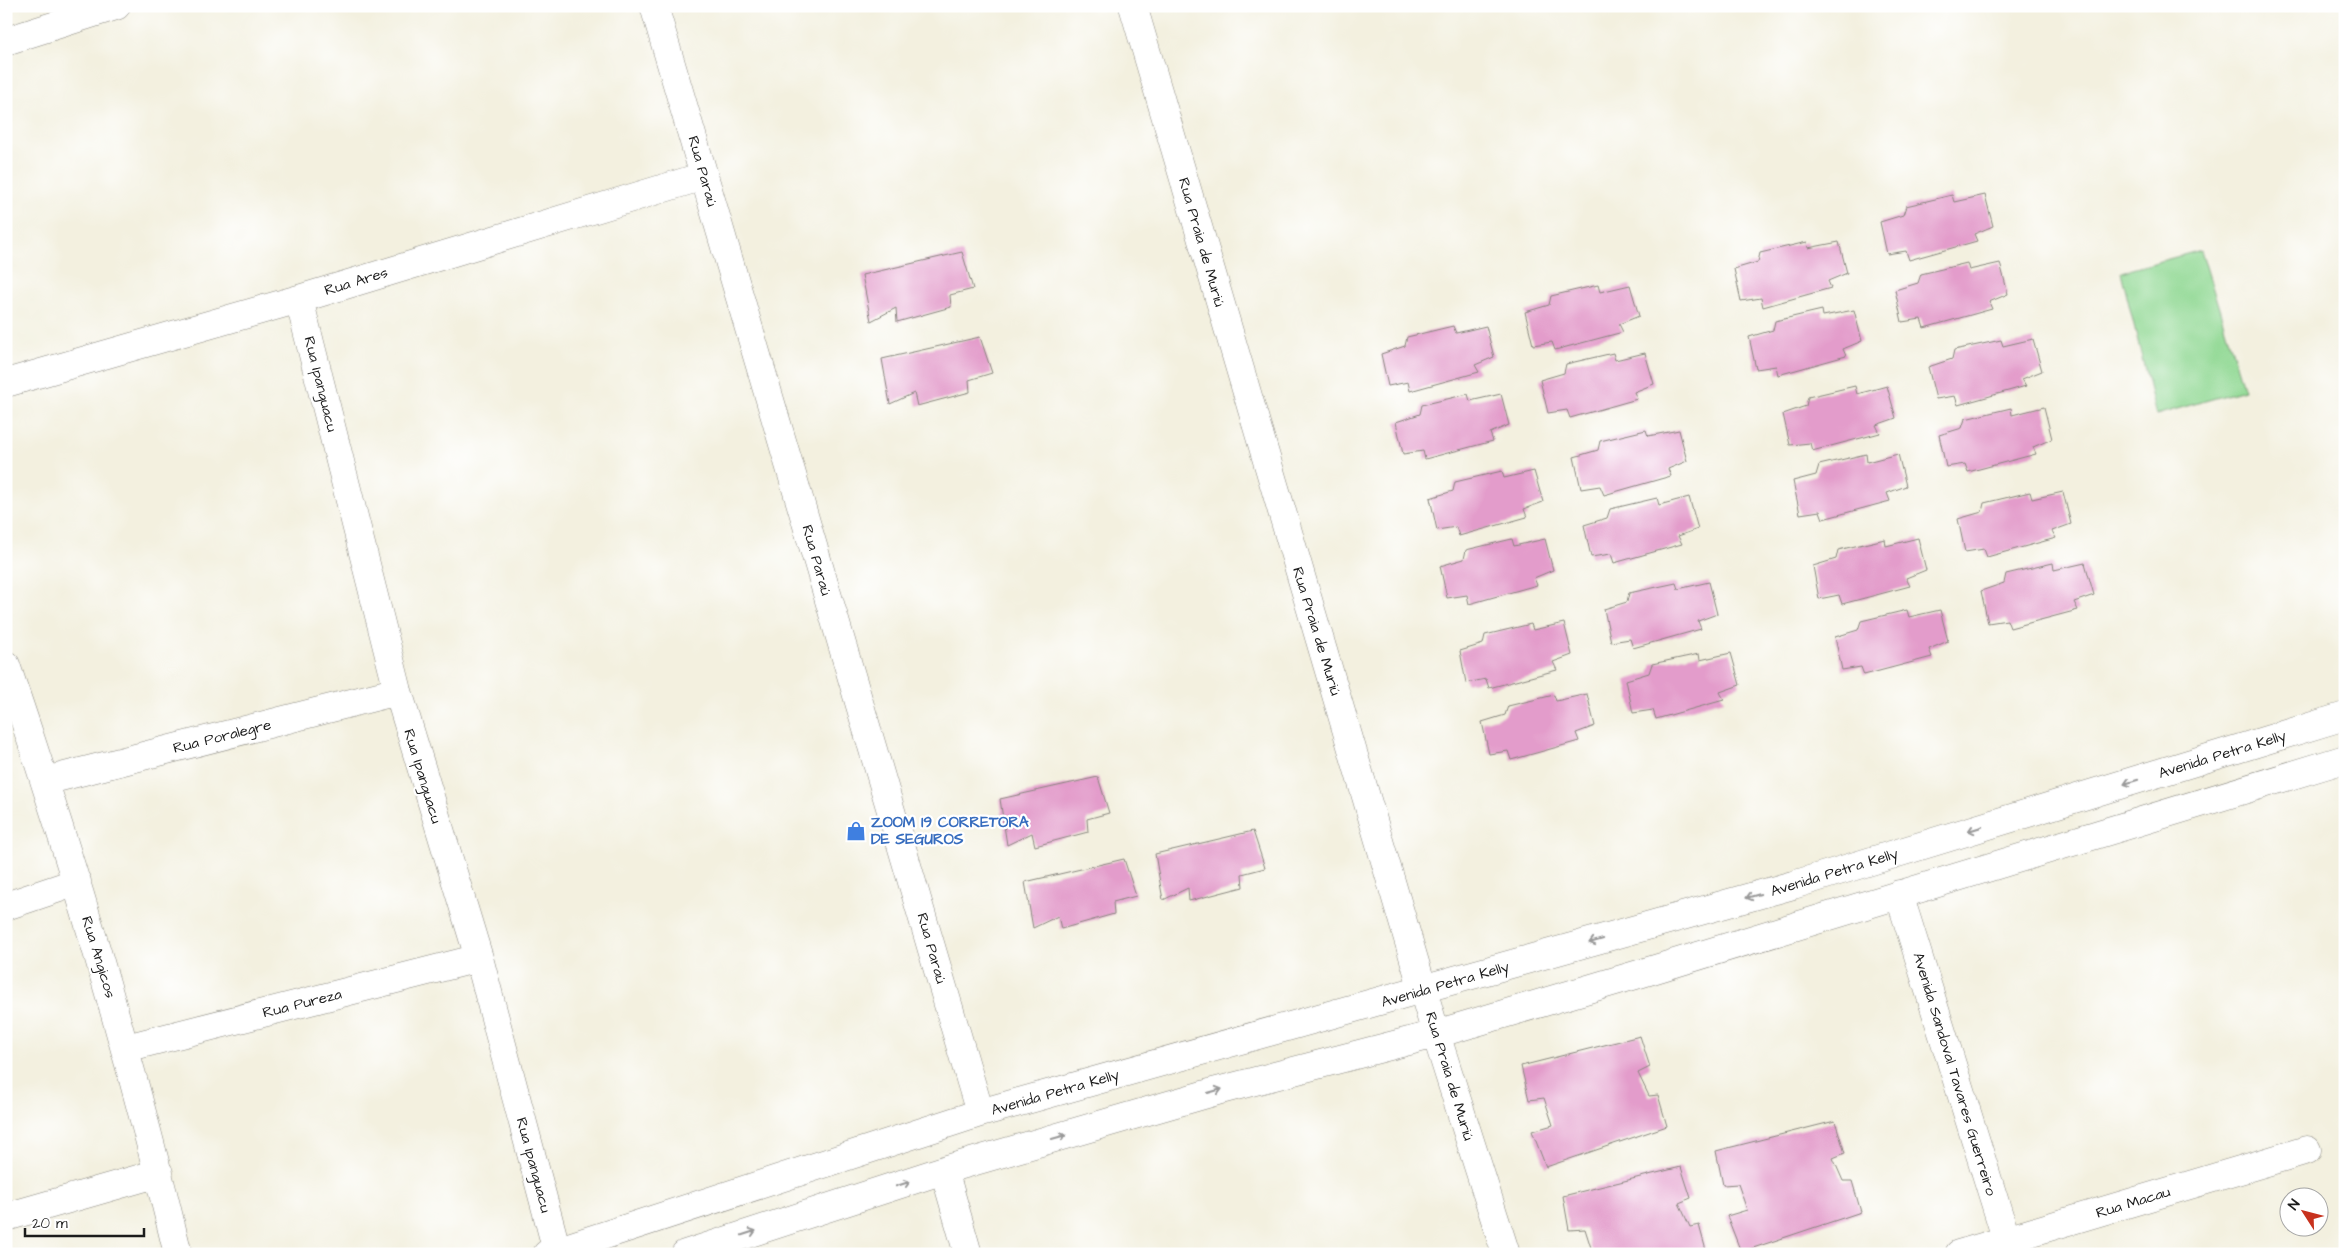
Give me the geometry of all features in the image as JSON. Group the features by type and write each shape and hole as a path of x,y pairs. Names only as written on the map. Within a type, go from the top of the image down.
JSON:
{"street":[{"path":"6,41 116,6"},
{"name":"Rua Paraú","path":"654,6 980,1113"},
{"name":"Rua Praia de Muriú","path":"1133,6 1436,1034 1506,1254"},
{"name":"Rua Ares","path":"6,383 299,298 704,176"},
{"name":"Rua Ipanguacu","path":"299,298 398,691 478,958 552,1252"},
{"name":"Rua Angicos","path":"6,665 77,882 126,1048 178,1254"},
{"name":"Rua Poralegre","path":"45,781 398,691"},
{"name":"Avenida Petra Kelly","path":"552,1252 980,1113 1793,885 2345,716"},
{"path":"686,1254 944,1170 1217,1091 1436,1034 2345,759"},
{"path":"2198,762 2210,799"},
{"path":"6,906 77,882"},
{"name":"Avenida Sandoval Tavares Guerreiro","path":"1899,894 2009,1247"},
{"name":"Rua Pureza","path":"126,1048 478,958"},
{"name":"Rua Macau","path":"1959,1254 2009,1247 2307,1150"},
{"path":"944,1170 968,1254"},
{"path":"6,1217 159,1173"}],"green space":[{"path":"2201,250 2244,390 2156,415 2121,272"}],"building":[{"path":"1952,195 1954,202 1985,195 1993,226 1974,234 1977,241 1909,260 1906,251 1887,254 1880,222 1903,215 1906,206"},
{"path":"1807,242 1808,248 1839,242 1847,273 1828,281 1831,288 1763,307 1761,298 1741,301 1734,269 1758,262 1760,253"},
{"path":"962,252 973,289 950,295 951,307 897,322 896,308 871,321 862,275"},
{"path":"1967,263 1969,270 2000,263 2008,294 1989,302 1992,309 1924,328 1921,319 1902,322 1895,290 1918,283 1921,274"},
{"path":"1598,285 1600,292 1630,285 1639,316 1619,324 1623,332 1555,350 1552,342 1533,345 1525,312 1549,305 1551,296"},
{"path":"1822,310 1823,316 1854,310 1862,341 1843,349 1846,356 1778,375 1776,366 1756,369 1749,337 1773,330 1775,321"},
{"path":"1453,326 1456,333 1486,326 1494,357 1475,365 1479,372 1410,391 1408,382 1388,386 1381,354 1405,346 1407,337"},
{"path":"980,337 992,373 969,380 970,392 917,406 914,393 890,404 882,359"},
{"path":"2033,339 2042,371 2022,379 2026,386 1958,405 1955,396 1936,399 1928,367 1952,359 1954,350 2001,340 2003,346"},
{"path":"1613,353 1615,360 1645,353 1654,384 1634,392 1637,399 1570,418 1567,410 1548,413 1540,380 1564,373 1566,364"},
{"path":"1855,386 1857,394 1887,386 1896,418 1876,425 1880,433 1812,451 1810,443 1790,445 1783,414 1806,406 1808,397"},
{"path":"1468,394 1470,401 1501,394 1509,425 1490,433 1493,441 1425,459 1423,451 1403,454 1396,422 1420,414 1422,405"},
{"path":"2044,407 2052,439 2033,447 2036,454 1968,472 1965,464 1946,467 1939,435 1962,428 1965,419 2011,408 2012,415"},
{"path":"1646,430 1648,436 1679,430 1687,461 1668,469 1671,476 1604,495 1600,486 1581,489 1574,457 1598,450 1600,441"},
{"path":"1866,454 1867,462 1898,454 1906,486 1887,493 1890,501 1823,519 1820,511 1800,514 1793,481 1816,475 1819,465"},
{"path":"1502,471 1504,478 1534,471 1543,502 1524,509 1527,517 1459,536 1456,527 1437,530 1430,498 1453,491 1455,482"},
{"path":"2030,492 2032,499 2063,492 2071,524 2052,531 2056,538 1987,557 1984,549 1965,552 1958,519 1982,512 1984,503"},
{"path":"1689,497 1698,529 1678,536 1682,544 1614,563 1611,554 1591,557 1584,525 1607,518 1610,509 1657,498 1659,505"},
{"path":"1918,538 1926,570 1906,578 1910,586 1842,604 1839,595 1819,599 1813,566 1836,559 1838,550 1885,539 1886,546"},
{"path":"1512,539 1514,546 1545,539 1553,570 1534,578 1537,585 1469,604 1467,595 1447,598 1440,566 1464,559 1466,550"},
{"path":"2053,563 2054,570 2085,563 2094,595 2074,602 2078,610 2010,628 2007,620 1988,623 1981,591 2004,583 2006,574"},
{"path":"1709,582 1717,614 1698,621 1701,629 1633,648 1630,639 1611,642 1604,609 1627,602 1629,593 1676,583 1678,589"},
{"path":"1907,610 1909,617 1940,610 1948,641 1929,649 1932,657 1864,675 1861,667 1842,670 1835,637 1858,630 1861,621"},
{"path":"1564,623 1572,655 1553,662 1557,670 1489,688 1486,679 1466,683 1460,651 1483,644 1485,635 1531,624 1533,630"},
{"path":"1731,653 1740,685 1720,692 1724,700 1656,719 1653,710 1633,713 1626,680 1649,673 1652,664 1699,654 1700,660"},
{"path":"1587,694 1595,726 1576,733 1579,741 1511,760 1508,751 1489,754 1482,722 1505,715 1508,706 1554,695 1556,701"},
{"path":"1098,777 1109,813 1087,819 1088,832 1035,846 1032,833 1007,845 1000,799"},
{"path":"1253,831 1265,868 1242,874 1243,887 1189,901 1188,888 1163,900 1155,854"},
{"path":"1124,859 1136,896 1113,902 1114,914 1061,929 1058,916 1033,928 1025,882"},
{"path":"1640,1036 1650,1067 1638,1073 1649,1096 1658,1095 1667,1126 1546,1167 1532,1131 1553,1125 1544,1098 1529,1100 1521,1066"},
{"path":"1835,1121 1845,1153 1833,1158 1843,1181 1852,1181 1861,1212 1741,1252 1727,1216 1747,1210 1738,1184 1723,1185 1716,1151"},
{"path":"1681,1167 1691,1198 1679,1203 1690,1227 1699,1225 1707,1254 1593,1254 1585,1229 1569,1230 1563,1196"}],"place":[{"name":"ZOOM I9 CORRETORA DE SEGUROS","path":"856,831"}]}
